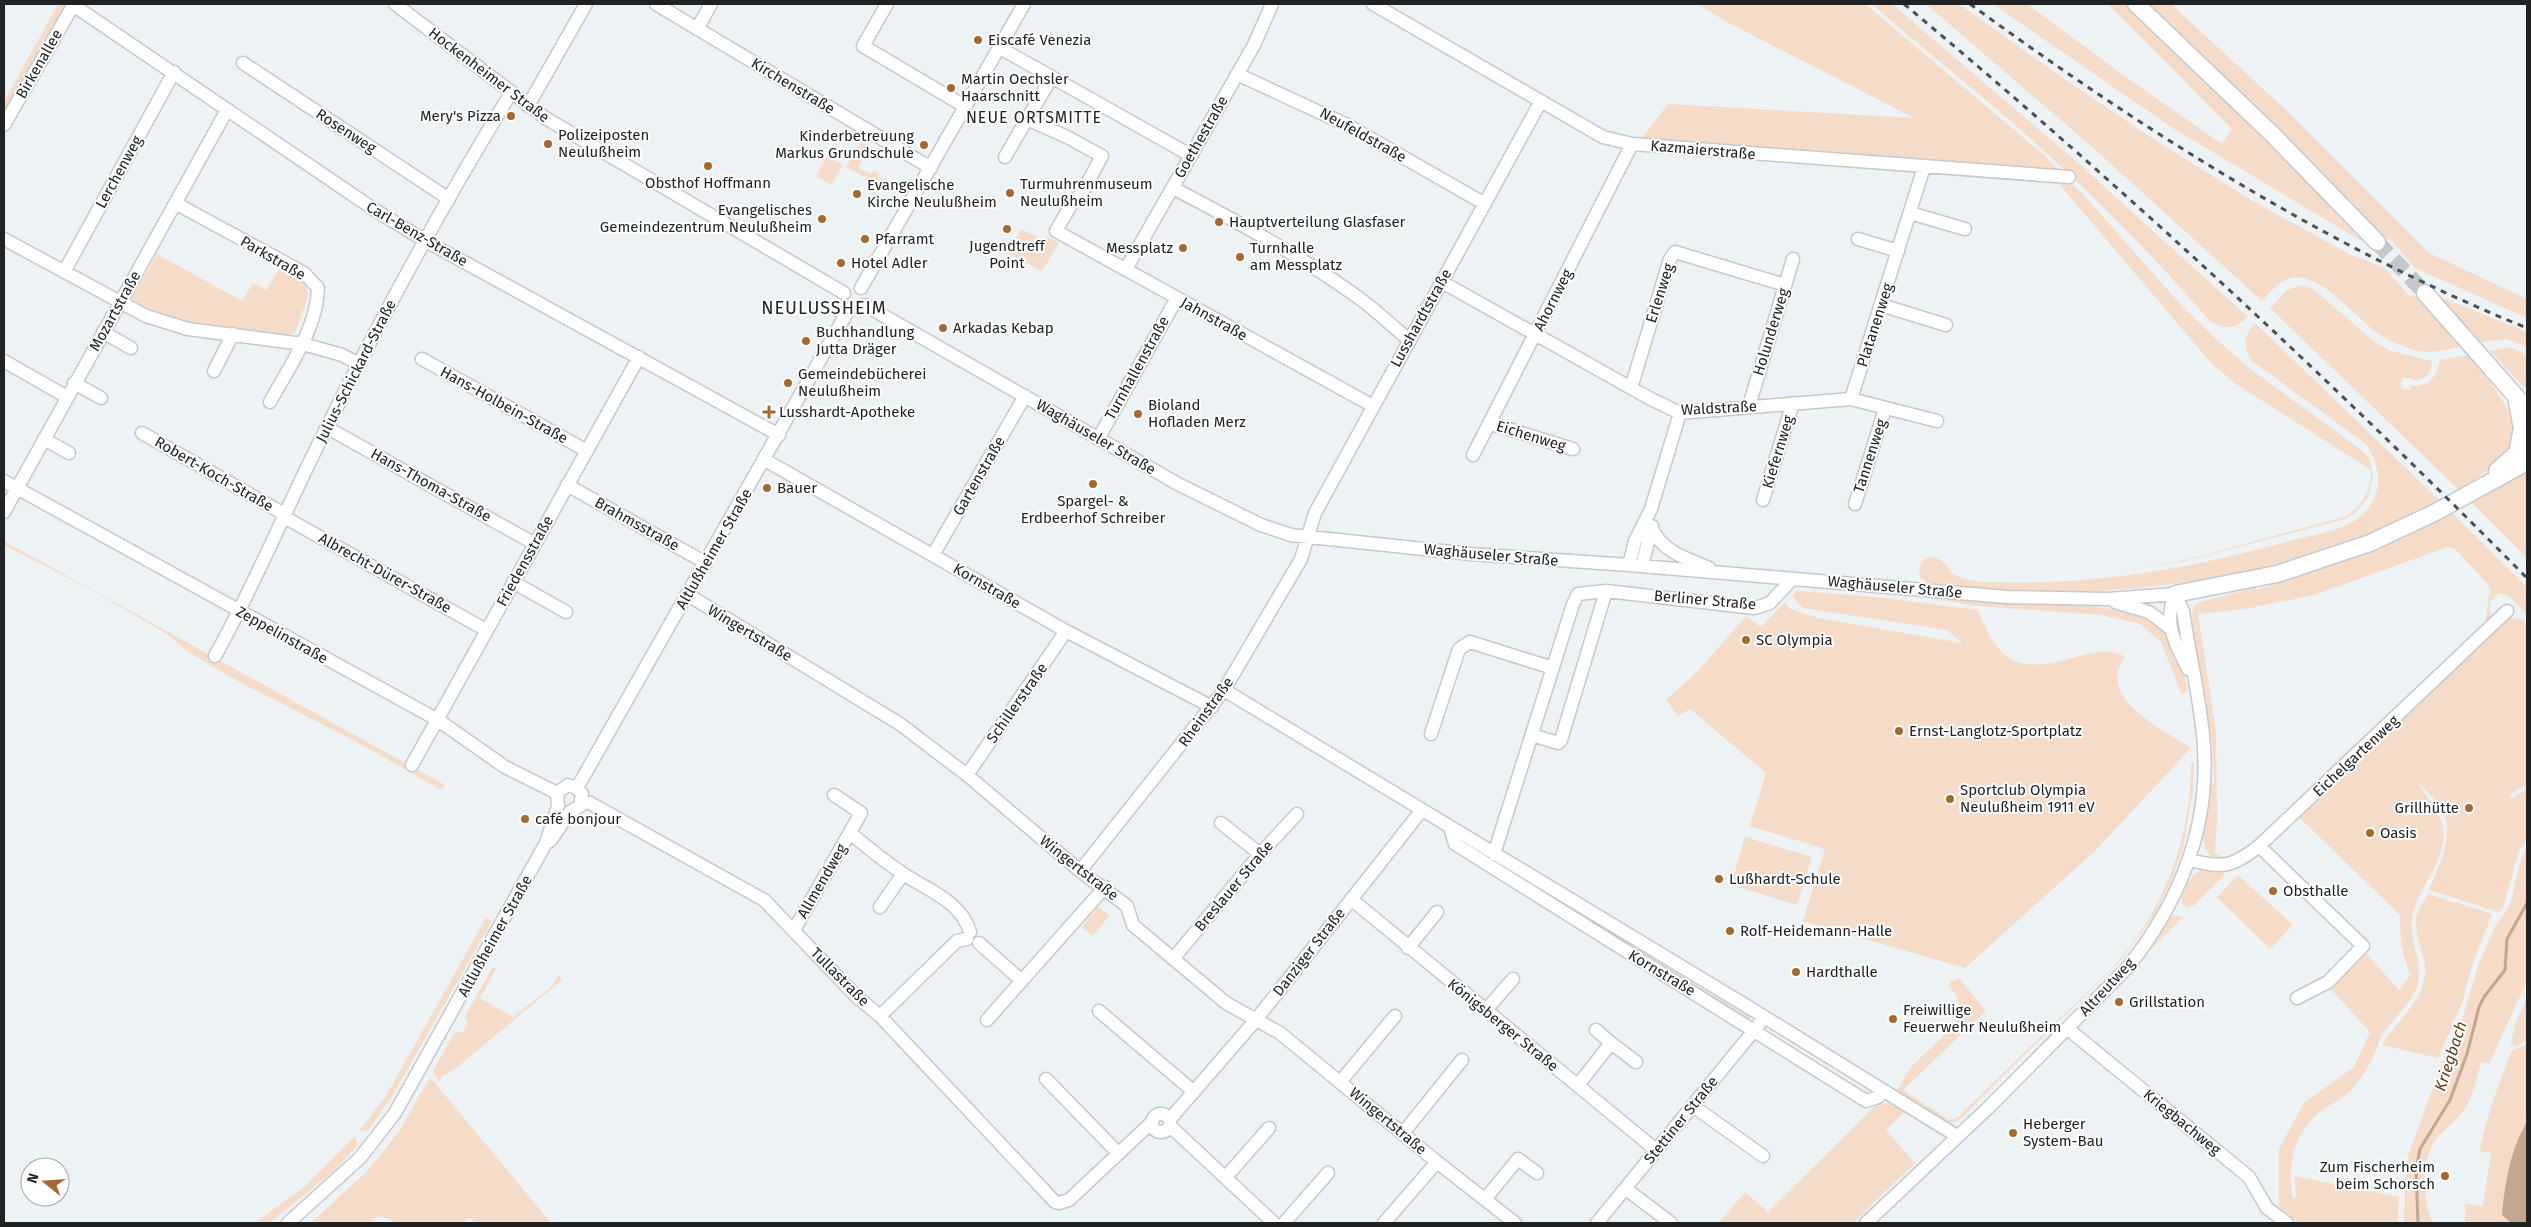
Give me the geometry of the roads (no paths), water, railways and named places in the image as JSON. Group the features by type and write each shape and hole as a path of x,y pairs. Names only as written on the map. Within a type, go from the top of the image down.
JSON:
{"main road":[{"path":"2136,4 2273,135 2377,242"},
{"path":"2425,293 2527,409"},
{"path":"2175,594 2277,574 2340,554 2412,524 2480,486 2524,453 2516,396"}],"street":[{"name":"Carl-Benz-Straße","path":"73,4 375,210 424,240 779,435"},
{"name":"Birkenallee","path":"4,125 73,4"},
{"name":"Hockenheimer Straße","path":"395,4 528,106 576,137 844,293"},
{"path":"528,106 586,4"},
{"name":"Kirchenstraße","path":"656,4 930,168"},
{"path":"697,28 711,4"},
{"path":"887,4 863,46 966,107"},
{"path":"861,288 1024,4"},
{"name":"Goethestraße","path":"1126,269 1254,45 1272,4"},
{"name":"Kazmaierstraße","path":"1373,4 1603,137 1632,144 2069,177"},
{"path":"1000,48 1190,155"},
{"name":"Rosenweg","path":"243,63 448,199"},
{"name":"Lerchenweg","path":"64,272 174,72"},
{"name":"Neufeldstraße","path":"1237,74 1347,125 1485,204"},
{"path":"1005,157 1052,77"},
{"name":"Julius-Schickard-Straße","path":"215,656 240,611 326,427 424,240 511,93"},
{"name":"Lusshardtstraße","path":"1307,538 1316,513 1373,406 1541,101"},
{"name":"Mozartstraße","path":"4,512 227,110"},
{"name":"Jahnstraße","path":"1027,119 1102,156 1082,193 1072,203 1056,231 1373,406"},
{"name":"Ahornweg","path":"1473,456 1632,144"},
{"name":"Platanenweg","path":"1851,399 1924,167"},
{"path":"1173,188 1300,259 1361,300 1409,340"},
{"name":"Parkstraße","path":"175,204 304,273 318,288 316,307 303,344 270,402"},
{"path":"1910,213 1964,229"},
{"path":"4,239 146,316 188,329 303,344 342,355 359,364"},
{"path":"1858,239 1898,251"},
{"name":"Erlenweg","path":"1630,388 1670,259 1675,252 1785,285"},
{"name":"Holunderweg","path":"1749,406 1794,259"},
{"name":"Waldstraße","path":"1442,282 1630,388 1680,413 1851,399 1937,421"},
{"path":"854,287 861,288 866,294 865,305 858,310 849,309 843,302 844,293 854,287"},
{"name":"Turnhallenstraße","path":"1098,439 1177,298"},
{"name":"Waghäuseler Straße","path":"865,305 1178,484 1241,516 1275,530 1307,538 1471,554 2007,596 2108,599 2175,594"},
{"path":"1882,305 1946,325"},
{"name":"Altlußheimer Straße","path":"577,788 765,460 849,309"},
{"path":"103,332 132,348"},
{"path":"214,371 233,334"},
{"name":"Friedensstraße","path":"412,765 639,357"},
{"name":"Hans-Holbein-Straße","path":"422,359 586,451"},
{"path":"4,361 67,397"},
{"path":"74,384 101,398"},
{"name":"Gartenstraße","path":"933,555 1025,396"},
{"name":"Kiefernweg","path":"1763,500 1792,403"},
{"name":"Tannenweg","path":"1855,504 1885,409"},
{"path":"1629,565 1635,541 1651,509 1680,413"},
{"name":"Eichenweg","path":"1489,423 1573,449"},
{"name":"Hans-Thoma-Straße","path":"326,427 535,544"},
{"name":"Robert-Koch-Straße","path":"142,433 279,511 284,516"},
{"path":"44,439 69,453"},
{"name":"Kornstraße","path":"765,460 1066,632 1212,707"},
{"name":"Zeppelinstraße","path":"4,481 438,720 505,767 557,793"},
{"name":"Brahmsstraße","path":"568,485 706,563"},
{"path":"1642,566 1652,528 1651,509"},
{"name":"Albrecht-Dürer-Straße","path":"284,516 486,630"},
{"path":"1652,528 1662,544 1672,552 1718,573"},
{"name":"Rheinstraße","path":"1080,872 1224,690 1301,559 1307,538"},
{"name":"Berliner Straße","path":"1494,854 1572,604 1578,594 1606,591 1755,608 1770,603 1792,579"},
{"path":"513,582 566,612"},
{"path":"1532,735 1558,744 1561,740 1606,591"},
{"name":"Altreutweg","path":"2175,594 2169,609 2170,628 2193,678"},
{"name":"Altreutweg","path":"1866,1223 2068,1029 2128,967 2148,942 2172,902 2189,860 2198,825 2204,772 2203,735 2182,611 2175,594"},
{"name":"Wingertstraße","path":"688,595 900,724 967,775 1080,872 1105,887 1127,906 1133,925 1226,1003 1255,1021 1280,1033 1437,1162 1516,1223"},
{"name":"Altreutweg","path":"2108,599 2149,612 2170,628"},
{"name":"Eichelgartenweg","path":"2189,860 2208,864 2234,864 2260,846 2507,611"},
{"name":"Schillerstraße","path":"967,775 1066,632"},
{"path":"1431,734 1459,649 1470,642 1553,668"},
{"name":"Kornstraße","path":"1224,690 1957,1136"},
{"path":"557,793 568,786 577,788 582,794 582,802 577,809 564,809"},
{"name":"Altlußheimer Straße","path":"288,1223 332,1185 373,1144 395,1113 564,809 557,793"},
{"name":"Allmendweg","path":"794,930 860,813 834,795"},
{"name":"Tullastraße","path":"582,802 590,803 756,894 794,930 857,997 880,1016 1052,1199 1059,1203 1069,1200 1118,1154"},
{"name":"Danziger Straße","path":"1170,1123 1255,1021 1422,810"},
{"name":"Breslauer Straße","path":"1173,959 1260,854 1297,814"},
{"path":"1221,823 1260,854"},
{"name":"Kornstraße","path":"1450,827 1456,844 1866,1101 1878,1096 1883,1091"},
{"name":"Allmendweg","path":"850,833 903,874 940,894 967,921 972,938 1022,981"},
{"path":"2260,846 2363,946 2328,982 2297,998"},
{"path":"880,907 903,874"},
{"path":"987,1020 1105,887"},
{"name":"Königsberger Straße","path":"1351,899 1408,948 1656,1150"},
{"path":"1408,948 1437,912"},
{"path":"880,1016 957,940 972,938"},
{"path":"1486,1010 1513,979"},
{"path":"1099,1011 1194,1092"},
{"path":"1341,1082 1395,1016"},
{"name":"Stettiner Straße","path":"1598,1223 1764,1017"},
{"name":"Kriegbachweg","path":"2068,1029 2249,1178 2267,1208 2287,1223"},
{"path":"1596,1030 1636,1062"},
{"path":"1578,1085 1611,1043"},
{"path":"1402,1133 1462,1060"},
{"path":"1046,1079 1118,1154 1151,1123 1156,1131 1160,1132 1164,1132 1170,1123 1274,1223"},
{"path":"1693,1106 1763,1156"},
{"path":"1226,1178 1269,1128"},
{"path":"1486,1198 1518,1159 1538,1174"},
{"path":"1384,1223 1437,1162"},
{"path":"1284,1223 1328,1173"},
{"path":"1626,1188 1671,1223"}],"waterway":[{"name":"Kriegbach","path":"2418,1223 2416,1170 2420,1149 2450,1100 2467,1054 2479,1007 2484,997 2505,970 2507,939 2527,903"}],"tunnel":[{"path":"2377,242 2425,293"}],"railway":[{"path":"1904,4 1985,72 2144,212 2300,356 2527,578"},
{"path":"1970,4 2102,97 2239,183 2380,261 2453,296 2527,328"}],"place":[{"name":"Eiscafé Venezia","path":"978,40"},
{"name":"Martin Oechsler Haarschnitt","path":"951,88"},
{"name":"Mery's Pizza","path":"511,116"},
{"name":"Polizeiposten Neulußheim","path":"548,144"},
{"name":"Kinderbetreuung Markus Grundschule","path":"924,145"},
{"name":"Obsthof Hoffmann","path":"708,166"},
{"name":"Turmuhrenmuseum Neulußheim","path":"1010,193"},
{"name":"Evangelische Kirche Neulußheim","path":"857,194"},
{"name":"Evangelisches Gemeindezentrum Neulußheim","path":"822,219"},
{"name":"Hauptverteilung Glasfaser","path":"1219,222"},
{"name":"Jugendtreff Point","path":"1007,229"},
{"name":"Pfarramt","path":"865,239"},
{"name":"Messplatz","path":"1183,248"},
{"name":"Turnhalle am Messplatz","path":"1240,257"},
{"name":"Hotel Adler","path":"841,263"},
{"name":"Arkadas Kebap","path":"943,328"},
{"name":"Buchhandlung Jutta Dräger","path":"806,341"},
{"name":"Gemeindebücherei Neulußheim","path":"788,383"},
{"name":"Lusshardt-Apotheke","path":"769,412"},
{"name":"Bioland Hofladen Merz","path":"1138,414"},
{"name":"Spargel- & Erdbeerhof Schreiber","path":"1093,484"},
{"name":"Bauer","path":"767,488"},
{"name":"SC Olympia","path":"1746,640"},
{"name":"Ernst-Langlotz-Sportplatz","path":"1899,731"},
{"name":"Sportclub Olympia Neulußheim 1911 eV","path":"1950,799"},
{"name":"Grillhütte","path":"2469,808"},
{"name":"café bonjour","path":"525,819"},
{"name":"Oasis","path":"2370,833"},
{"name":"Lußhardt-Schule","path":"1719,879"},
{"name":"Obsthalle","path":"2273,891"},
{"name":"Rolf-Heidemann-Halle","path":"1730,931"},
{"name":"Hardthalle","path":"1796,972"},
{"name":"Grillstation","path":"2119,1002"},
{"name":"Freiwillige Feuerwehr Neulußheim","path":"1893,1019"},
{"name":"Heberger System-Bau","path":"2013,1133"},
{"name":"Zum Fischerheim beim Schorsch","path":"2445,1176"}],"district":[{"name":"NEUE ORTSMITTE","path":"1034,117"},
{"name":"NEULUSSHEIM","path":"824,308"}]}
